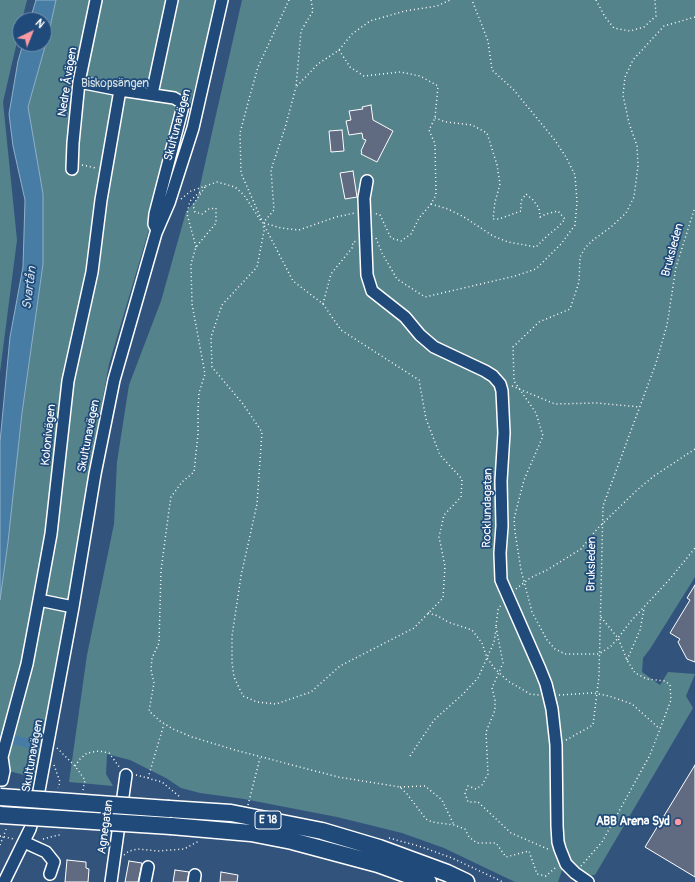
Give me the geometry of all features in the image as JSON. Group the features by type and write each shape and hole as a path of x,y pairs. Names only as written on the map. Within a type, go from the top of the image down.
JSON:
{"highway":[{"name":"E 18","path":"0,797 231,813 255,817 322,831 365,844 447,873 466,882"},
{"name":"E 18","path":"0,816 171,826 251,833 292,841 378,864 428,882"}],"street":[{"name":"Nedre Åvägen","path":"72,166 79,82 96,0"},
{"path":"152,94 172,0"},
{"name":"Skultunavägen","path":"4,882 30,829 40,791 95,474 114,380 157,231 169,203 193,128 222,0"},
{"path":"79,82 174,98 181,102 184,106 155,214 154,224 157,231"},
{"name":"Kolonivägen","path":"0,780 2,780 4,771 2,757 27,664 51,534 68,381 92,272 106,169 120,90"},
{"path":"367,181 364,198 367,275 372,291 405,317 420,335 434,347 485,371 493,376 500,384"},
{"name":"Rocklundagatan","path":"500,384 503,402 504,433 501,481 501,580 540,669 548,696 554,725 556,745 558,842 566,864 575,873 588,882"},
{"path":"39,600 73,607"},
{"name":"Agnegatan","path":"111,882 126,775"},
{"path":"24,842 46,852 54,862 50,874"},
{"path":"145,882 148,867"}],"path":[{"path":"180,196 178,201 190,191 217,182 235,187 244,196 263,223 264,231 257,267 222,306 211,337 212,367 243,404 262,432 257,504 241,576 232,636 232,662 234,677 243,696 257,702 276,704 311,692 340,666 414,628 443,598 445,566 439,537 444,515 461,497 462,479 440,455 426,420 419,380 341,330 323,304 293,281 263,223 241,173 240,133 258,67 289,0"},
{"path":"263,223 274,210 271,170 285,128 296,87 301,31 314,11 311,0"},
{"path":"296,87 318,64 339,50 352,34 370,21 405,11 437,6 450,0"},
{"path":"323,304 331,274 352,248 353,242 376,237 382,253 397,279 425,297 515,276 536,269 561,244 575,225 577,202 575,175 566,157 554,139 513,89 492,70 488,40 472,0"},
{"path":"596,0 605,17 614,28 630,31 644,27 656,16 655,0"},
{"path":"695,17 664,26 633,60 625,78 623,95 629,124 637,146 638,166 634,197 626,213 611,227 592,240 585,248 580,257 578,282 570,309 539,322 513,347 514,381 536,413 543,436 524,480 514,519 515,532 521,570 532,612 547,640 555,649 565,654 599,654 611,646 631,621 683,565 695,548"},
{"path":"263,223 281,228 299,230 336,217 369,211 380,215 391,238 401,241 410,234 431,204 436,194 435,144 429,130 435,118 438,86 420,76 400,72 364,76 350,67 339,50"},
{"path":"431,204 448,209 464,217 493,236 508,242 536,247 565,219 558,211 540,217 539,208 526,194 521,200 521,211 493,220 495,202 500,184 497,165 487,133 472,125 446,122 435,118"},
{"path":"72,166 106,169"},
{"path":"205,187 193,205 195,212 202,214 209,208 216,208 216,223 196,247 191,264 192,304 205,374 200,393 198,410 198,434 194,472 182,482 171,497 161,571 159,643 152,658 151,670 154,683 149,711 164,724 192,737 260,757 338,778 400,787 425,786 442,800 454,825"},
{"path":"196,247 186,214 190,200 205,187"},
{"name":"Bruksleden","path":"556,745 593,725 599,676 603,506 656,364 666,325 676,267 695,207"},
{"path":"500,384 511,386 555,404 597,402 640,407"},
{"path":"410,756 434,720 462,696 478,678 494,642 498,610 507,596 524,583 581,549 602,524 637,490 654,476 695,449"},
{"path":"627,660 640,630 644,608"},
{"path":"428,613 472,630 482,643 487,658 499,673 508,681 530,694 548,696 572,693 609,696 632,704 660,729"},
{"path":"575,873 602,842 650,755 671,700 670,686 666,681 647,680 635,673 627,660 618,638 600,616"},
{"path":"496,627 502,663 492,688 495,700 495,710 486,732 488,774 482,785 476,789 468,786 466,793 468,802 478,802 511,833 554,853"},
{"path":"148,778 164,724"},
{"path":"54,750 55,745"},
{"path":"75,766 87,753 99,751 109,753 126,775 148,778 162,782 183,799"},
{"path":"248,805 260,757"},
{"path":"53,764 60,782 59,788 55,792"},
{"path":"400,787 426,819 432,822 454,825 465,829 469,837 477,843 496,843 506,857 529,851 537,874 546,876 555,868 557,862"},
{"path":"0,836 4,837"},
{"path":"115,857 119,860 129,851 138,849 158,851 184,850 202,840 194,839"}],"green space":[{"path":"0,0 27,0 24,12 12,12 12,52 15,52 3,102 17,240 0,372"},
{"name":"Biskopsängen","path":"56,0 216,0 213,21 173,168 148,233 109,364 37,778 0,769 0,600 22,413 43,264 43,194 28,107 43,52 52,52 52,18"},
{"path":"242,0 695,0 695,577 643,658 642,672 660,685 668,672 695,674 686,696 693,708 595,875 580,876 565,861 558,882 515,882 444,848 402,833 337,817 244,799 200,793 181,788 166,778 130,760 107,754 106,774 113,786 69,782 87,655 114,524 117,462 129,385 161,301 186,212 197,199"}],"water":[{"path":"36,0 56,0 52,18 52,12 32,12"},
{"name":"Svartån","path":"21,52 43,52 28,107 43,194 43,264 22,413 0,600 0,442 10,337 23,267 25,200 13,146 9,114"}],"building":[{"path":"371,105 373,120 393,131 377,162 361,154 366,140 363,139 362,133 349,135 346,121 351,120 349,111 363,109 362,107"},
{"path":"342,130 344,151 331,152 329,131"},
{"path":"353,171 357,197 345,199 340,173"},
{"path":"695,585 695,662 687,659 678,642 680,639 670,633 690,600 687,598"},
{"name":"ABB Arena Syd","path":"695,765 695,877 645,847"},
{"path":"67,860 86,862 86,868 89,869 88,882 65,882"},
{"path":"129,861 142,863 138,882 125,882"},
{"path":"175,870 189,872 187,882 173,882"},
{"path":"221,872 238,875 237,882 220,882"}],"waterway":[{"path":"0,737 37,745"}],"place":[{"name":"ABB Arena Syd","path":"678,822"}]}
